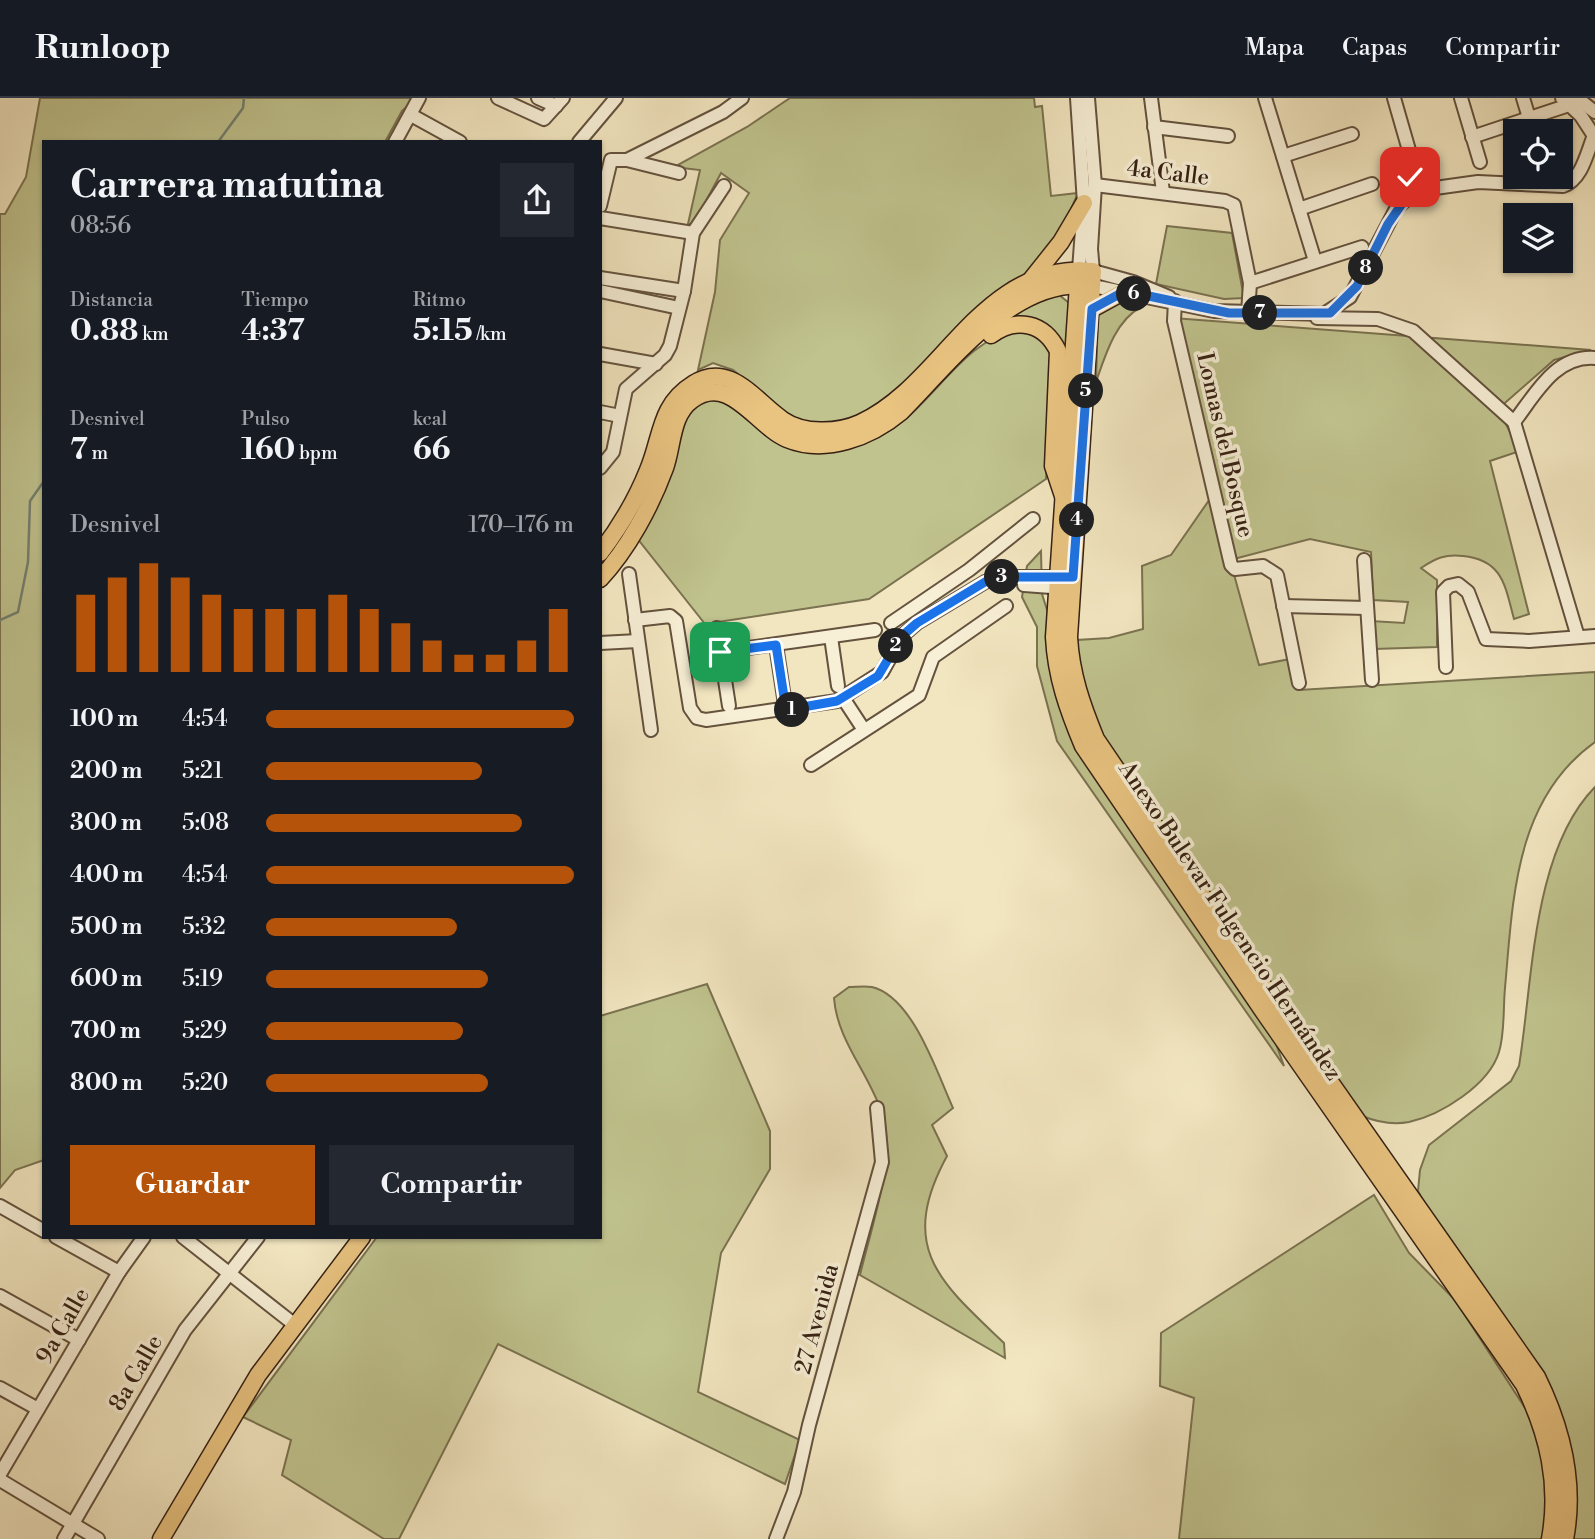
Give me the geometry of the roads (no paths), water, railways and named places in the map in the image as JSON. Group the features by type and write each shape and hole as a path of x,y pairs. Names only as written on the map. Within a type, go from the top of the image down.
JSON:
{"main road":[{"path":"1028,284 1061,242 1084,203"},
{"path":"602,550 632,506 648,471 667,409 691,385 705,376 722,376 740,383 785,422 804,429 823,430 857,425 890,405 985,310 1028,284 1054,273 1085,278"},
{"path":"602,577 615,563 656,488 666,466 682,408 693,398 708,392 722,393 736,399 785,439 802,444 822,445 855,439 888,424 986,327 1042,291 1085,278"},
{"name":"Anexo Bulevar Fulgencio Hernández","path":"1085,278 1092,309 1056,666 1065,703 1083,746 1265,1014 1524,1385 1537,1411 1552,1466 1554,1495 1550,1539"},
{"name":"Anexo Bulevar Fulgencio Hernández","path":"1085,278 1064,498 1065,582 1071,664 1079,698 1096,739 1537,1377 1557,1424 1567,1464 1569,1495 1565,1539"},
{"path":"1092,309 1125,291"},
{"path":"939,374 1004,326 1023,323 1048,335 1059,360 1053,466 1056,483 1064,498"},
{"path":"602,539 648,471"},
{"path":"161,1539 258,1374 360,1239"}],"street":[{"path":"396,140 419,98"},
{"path":"498,98 544,119 560,102"},
{"path":"538,98 560,102"},
{"path":"581,140 616,98"},
{"path":"716,98 723,112"},
{"path":"628,160 723,112 742,98"},
{"path":"1077,98 1084,203 1085,278"},
{"path":"1085,278 1091,250 1095,185 1088,98"},
{"path":"1151,98 1163,192"},
{"path":"1265,98 1315,261"},
{"path":"1394,98 1421,192"},
{"path":"1461,98 1480,162"},
{"path":"1523,98 1530,119"},
{"path":"1085,278 1125,291 1200,309 1248,313 1330,313 1350,297 1396,209 1406,198 1421,192 1478,182 1563,186 1574,181 1594,135 1571,100"},
{"path":"1541,119 1571,100"},
{"path":"1571,100 1595,112"},
{"path":"411,115 440,137"},
{"path":"1154,127 1228,136"},
{"path":"1472,136 1503,130"},
{"path":"1283,156 1352,134"},
{"path":"602,198 611,160 628,160 679,173"},
{"path":"1406,198 1407,188 1415,170"},
{"path":"1299,209 1373,184"},
{"name":"4a Calle","path":"1095,185 1163,192 1225,201 1234,205 1250,283"},
{"path":"602,465 613,452 626,388 656,364 670,346 684,292 692,233 724,186"},
{"path":"602,218 692,233"},
{"path":"1248,313 1250,283 1362,247"},
{"path":"602,278 684,292"},
{"path":"1085,278 1133,282 1175,302"},
{"path":"602,291 679,308"},
{"name":"Lomas del Bosque","path":"1175,302 1174,321 1231,565 1235,569 1263,566 1271,569 1276,576 1299,683"},
{"path":"1290,314 1330,320 1378,319 1413,331 1514,422 1578,637"},
{"path":"602,354 656,364"},
{"path":"1514,422 1553,371 1575,360 1595,358"},
{"path":"602,412 620,416"},
{"path":"891,623 976,565 1033,519"},
{"path":"1364,560 1372,680"},
{"path":"629,574 651,730"},
{"path":"635,620 670,616 676,621 690,708 697,718 706,720 831,704 841,692 882,672 902,636 924,619 989,581 999,577 1065,582"},
{"path":"1446,667 1443,592 1449,586 1462,585 1468,592 1486,639 1530,641 1595,636"},
{"path":"917,606 924,619"},
{"path":"811,765 919,695 933,657 1006,606"},
{"path":"1283,606 1367,608"},
{"path":"717,628 729,706"},
{"path":"720,652 874,631"},
{"path":"831,637 841,692 864,730"},
{"path":"602,643 638,641"},
{"path":"776,645 786,710"},
{"name":"27 Avenida","path":"776,1539 794,1492 809,1425 882,1162 877,1108"},
{"path":"0,1206 42,1230"},
{"path":"60,1239 119,1272"},
{"name":"9a Calle","path":"0,1477 37,1409 119,1272 144,1239"},
{"path":"185,1239 295,1325"},
{"name":"8a Calle","path":"64,1539 185,1330 256,1239"},
{"path":"0,1296 79,1340"},
{"path":"0,1388 37,1409"},
{"path":"0,1477 98,1539"}],"waterway":[{"path":"219,140 243,108 244,98"},
{"path":"0,620 18,612 28,562 30,501 42,484"}]}
